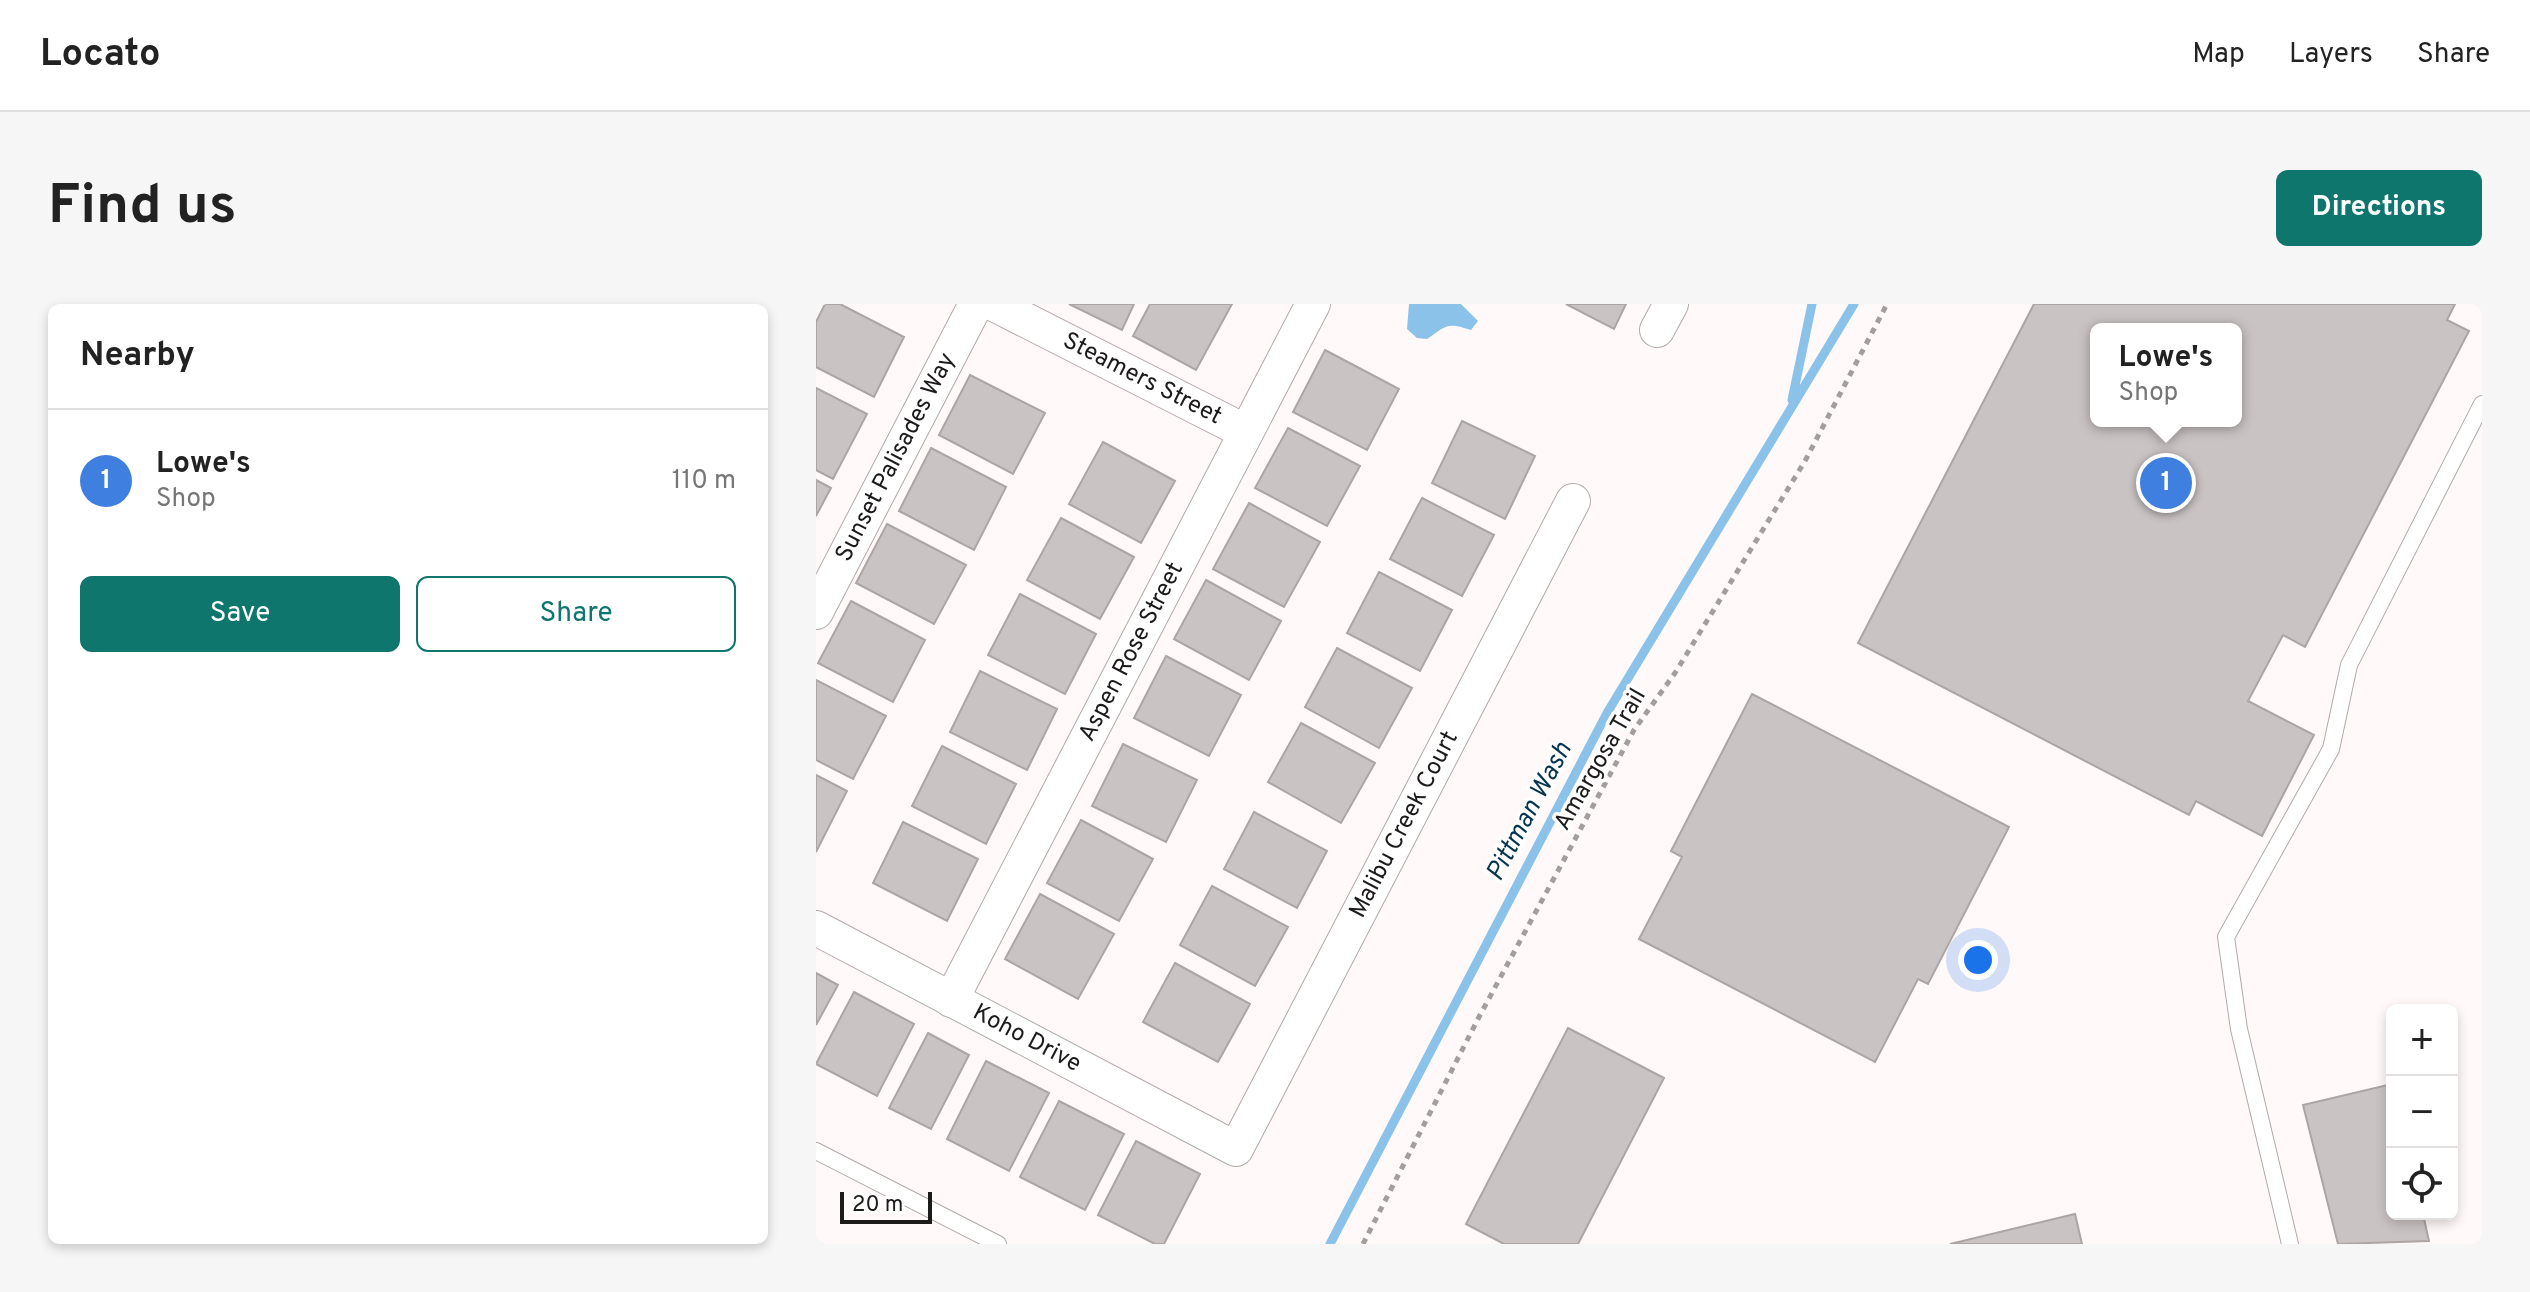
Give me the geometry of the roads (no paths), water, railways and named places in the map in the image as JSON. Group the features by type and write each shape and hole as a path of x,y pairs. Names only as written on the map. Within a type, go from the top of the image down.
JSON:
{"street":[{"name":"Sunset Palisades Way","path":"816,612 976,304"},
{"name":"Steamers Street","path":"994,304 1246,432"},
{"name":"Aspen Rose Street","path":"951,1000 1313,304"},
{"name":"Malibu Creek Court","path":"1236,1149 1573,501"},
{"name":"Koho Drive","path":"816,928 1236,1149"}],"lane":[{"path":"2290,1244 2239,1029 2226,937 2331,749 2349,665 2482,404"},
{"path":"816,1151 998,1244"}],"water":[{"path":"1409,304 1461,304 1478,321 1471,330 1448,326 1427,339 1417,338 1407,329"}],"waterway":[{"name":"Pittman Wash","path":"1792,400 1812,304"},
{"name":"Pittman Wash","path":"1330,1244 1607,713 1854,304"}],"place":[{"name":"Lowe's","path":"2166,483"}]}
